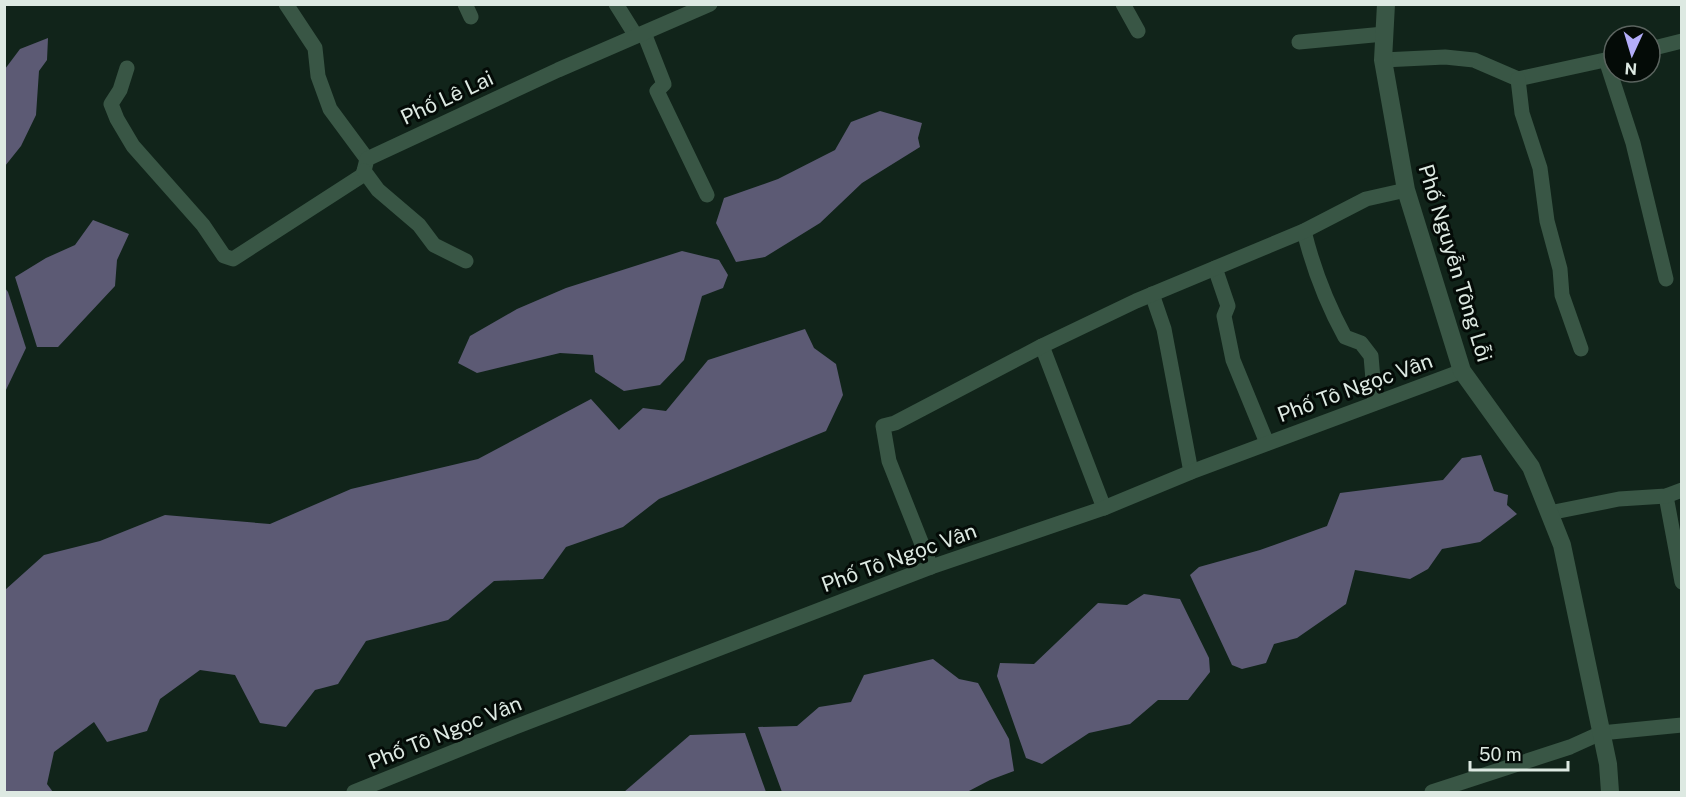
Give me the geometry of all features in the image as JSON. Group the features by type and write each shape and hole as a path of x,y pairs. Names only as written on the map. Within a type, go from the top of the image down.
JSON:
{"street":[{"path":"286,4 315,48 318,76 330,109 378,190 419,225 434,245 466,261"},
{"path":"616,4 640,35 664,84 657,91 708,195"},
{"name":"Phố Lê Lai","path":"127,68 120,90 111,104 117,119 133,146 203,225 224,256 228,258 237,257 363,175 365,165 558,70 710,4"},
{"path":"1123,4 1138,31"},
{"name":"Phố Nguyễn Tông Lỗi","path":"1386,4 1383,60 1406,190 1462,371 1531,467 1562,545 1608,764 1610,792"},
{"path":"1299,42 1384,34"},
{"path":"1662,46 1682,41"},
{"path":"1383,60 1445,57 1474,60 1518,80 1602,61"},
{"path":"1518,80 1522,114 1540,168 1547,221 1560,269 1562,295 1581,349"},
{"path":"1617,84 1666,279"},
{"path":"930,567 889,461 883,426 895,423 1042,346 1152,294 1304,231 1366,199 1406,190"},
{"path":"1304,231 1332,314 1345,338 1361,343 1371,356 1375,403"},
{"path":"1215,268 1227,306 1224,316 1233,360 1267,443"},
{"path":"1152,294 1164,329 1191,472"},
{"path":"1042,346 1104,508"},
{"name":"Phố Tô Ngọc Vân","path":"354,792 930,567 1104,508 1191,472 1462,371"},
{"path":"1549,513 1619,499 1666,496 1682,490"},
{"path":"1666,496 1682,582"},
{"path":"1432,792 1570,747 1601,733 1682,725"}],"shaded area":[{"path":"48,38 47,60 39,71 36,115 21,146 5,166 5,69 20,49"},
{"path":"880,111 922,123 918,138 920,147 862,183 820,223 765,257 736,262 716,223 724,198 778,179 835,150 851,122"},
{"path":"93,220 129,234 117,260 115,286 58,347 37,347 15,277 46,258 75,245"},
{"path":"682,251 719,260 728,275 723,288 702,296 684,360 660,385 624,391 595,372 593,355 560,353 477,373 458,363 470,336 517,309 566,288"},
{"path":"5,288 26,348 5,392"},
{"path":"805,329 814,348 836,364 843,395 826,431 659,499 623,527 566,547 543,579 494,581 448,620 366,641 338,684 315,690 286,727 260,723 235,675 200,670 160,699 147,731 107,742 94,722 54,752 47,784 53,792 5,792 5,590 44,555 100,541 165,515 270,524 351,489 478,459 591,399 619,430 643,408 666,411 708,360"},
{"path":"1481,455 1494,491 1508,495 1507,505 1517,514 1480,542 1442,549 1428,569 1410,579 1355,570 1346,604 1297,638 1274,644 1266,663 1242,669 1232,665 1190,575 1199,567 1260,550 1327,526 1340,493 1443,480 1462,458"},
{"path":"1144,594 1180,599 1209,658 1210,672 1188,700 1158,700 1130,724 1089,733 1042,764 1026,758 997,676 1000,663 1034,664 1098,603 1127,605"},
{"path":"933,659 959,679 978,683 1009,739 1014,771 967,792 782,792 758,727 797,726 819,707 851,702 864,675"},
{"path":"745,733 766,792 624,792 690,735"}]}
